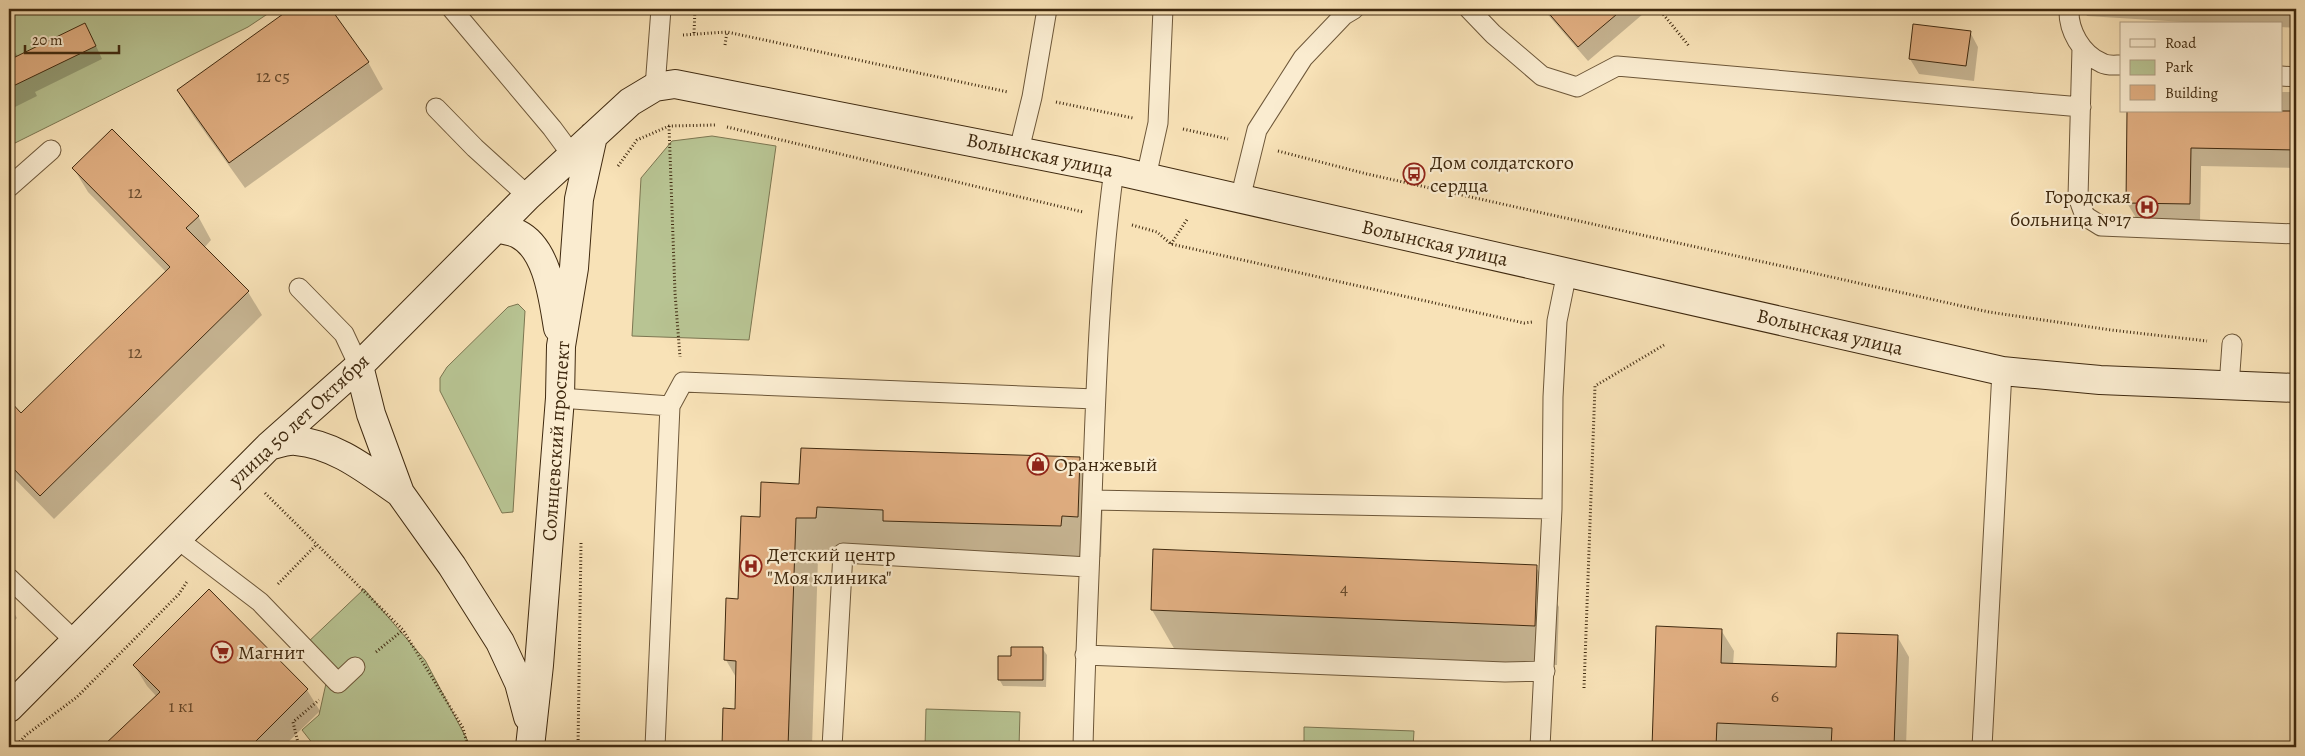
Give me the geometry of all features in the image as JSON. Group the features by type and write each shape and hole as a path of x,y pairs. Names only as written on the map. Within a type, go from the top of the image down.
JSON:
{"street":[{"name":"Волынская улица","path":"593,136 630,102 655,87 674,84 1114,170 2002,371 2100,380 2296,388"},
{"name":"улица 50 лет Октября","path":"9,708 269,446 359,366 528,196 593,136"},
{"name":"Солнцевский проспект","path":"530,747 539,665 560,398 561,346 574,268 579,199 593,136"},
{"path":"496,228 519,234 535,249 550,282 561,346"},
{"path":"359,366 371,414 400,493 452,566 500,642 519,683 529,720 530,747"},
{"path":"269,446 294,440 315,444 336,452 400,493"}],"lane":[{"path":"452,9 552,128 572,155"},
{"path":"655,87 660,9"},
{"path":"1018,150 1032,97 1048,9"},
{"path":"1146,177 1158,123 1162,9"},
{"path":"1240,199 1252,144 1257,130 1303,58 1344,15 1354,9"},
{"path":"1469,9 1493,34 1542,76 1577,88 1617,66 2080,107"},
{"path":"2070,9 2069,22 2082,48 2103,64 2120,65"},
{"path":"2082,48 2078,197 2085,216 2101,226 2296,234"},
{"path":"2282,76 2296,77"},
{"path":"436,108 475,148 528,196"},
{"path":"9,187 51,150"},
{"path":"1083,747 1088,567 1099,314 1107,218 1114,170"},
{"path":"1540,747 1552,509 1553,396 1557,330 1567,272"},
{"path":"299,288 344,334 359,366"},
{"path":"2229,386 2232,344"},
{"path":"1982,747 2002,371"},
{"path":"655,747 670,406 683,382 1095,399"},
{"path":"560,398 670,406"},
{"path":"1092,500 1552,509"},
{"path":"176,538 260,602 338,683 355,667"},
{"path":"832,747 843,553 1088,567"},
{"path":"9,578 76,642"},
{"path":"1085,655 1505,672 1545,671"}],"path":[{"path":"694,33 695,9"},
{"path":"1659,9 1712,74"},
{"path":"725,45 727,32"},
{"path":"675,36 694,33 727,32 1158,123 1252,144 1367,174 1989,312 2111,330 2232,344"},
{"path":"669,126 675,293 683,382"},
{"path":"1171,244 1188,217"},
{"path":"1584,688 1594,386 1664,345"},
{"path":"258,500 264,493 403,630 463,728 468,747"},
{"path":"260,602 316,544"},
{"path":"15,747 26,735 84,690 179,594 202,558"},
{"path":"355,667 403,630"},
{"path":"299,747 293,722 338,683"}],"green space":[{"path":"9,9 275,9 248,27 9,146"},
{"path":"712,136 776,146 749,340 632,336 641,178 672,141"},
{"path":"518,304 525,311 513,512 502,513 440,391 440,378 447,367 508,307"},
{"path":"364,589 425,660 471,747 312,747 313,744 302,730 319,715 327,679 306,644"},
{"path":"926,709 1020,712 1019,747 925,747"},
{"path":"1304,727 1414,731 1413,747 1304,747"}],"building":[{"path":"290,9 331,9 369,62 229,163 177,90"},
{"path":"1545,9 1623,9 1578,47"},
{"path":"85,23 96,46 9,88 9,60"},
{"path":"1913,24 1971,31 1966,66 1909,59"},
{"path":"2296,111 2296,150 2191,148 2190,204 2126,203 2127,112"},
{"path":"112,129 199,216 186,228 249,291 40,496 9,464 9,400 21,413 170,267 72,168"},
{"path":"801,448 1080,457 1078,517 1062,516 1061,526 883,521 883,510 817,507 816,518 796,518 788,747 722,747 723,708 735,709 736,661 724,660 726,598 738,599 741,516 760,517 761,482 799,484"},
{"path":"1153,549 1537,565 1535,626 1151,610"},
{"path":"209,589 308,689 250,747 102,747 160,692 133,665"},
{"path":"1656,626 1722,629 1721,663 1836,667 1837,633 1898,635 1894,747 1831,747 1832,728 1717,723 1716,747 1652,747"},
{"path":"1011,647 1043,647 1043,680 998,680 998,656 1011,656"}],"place":[{"name":"Дом солдатского сердца","path":"1414,174"},
{"name":"Городская больница №17","path":"2147,207"},
{"name":"Оранжевый","path":"1038,464"},
{"name":"Детский центр \"Моя клиника\"","path":"751,566"},
{"name":"Магнит","path":"222,652"}]}
